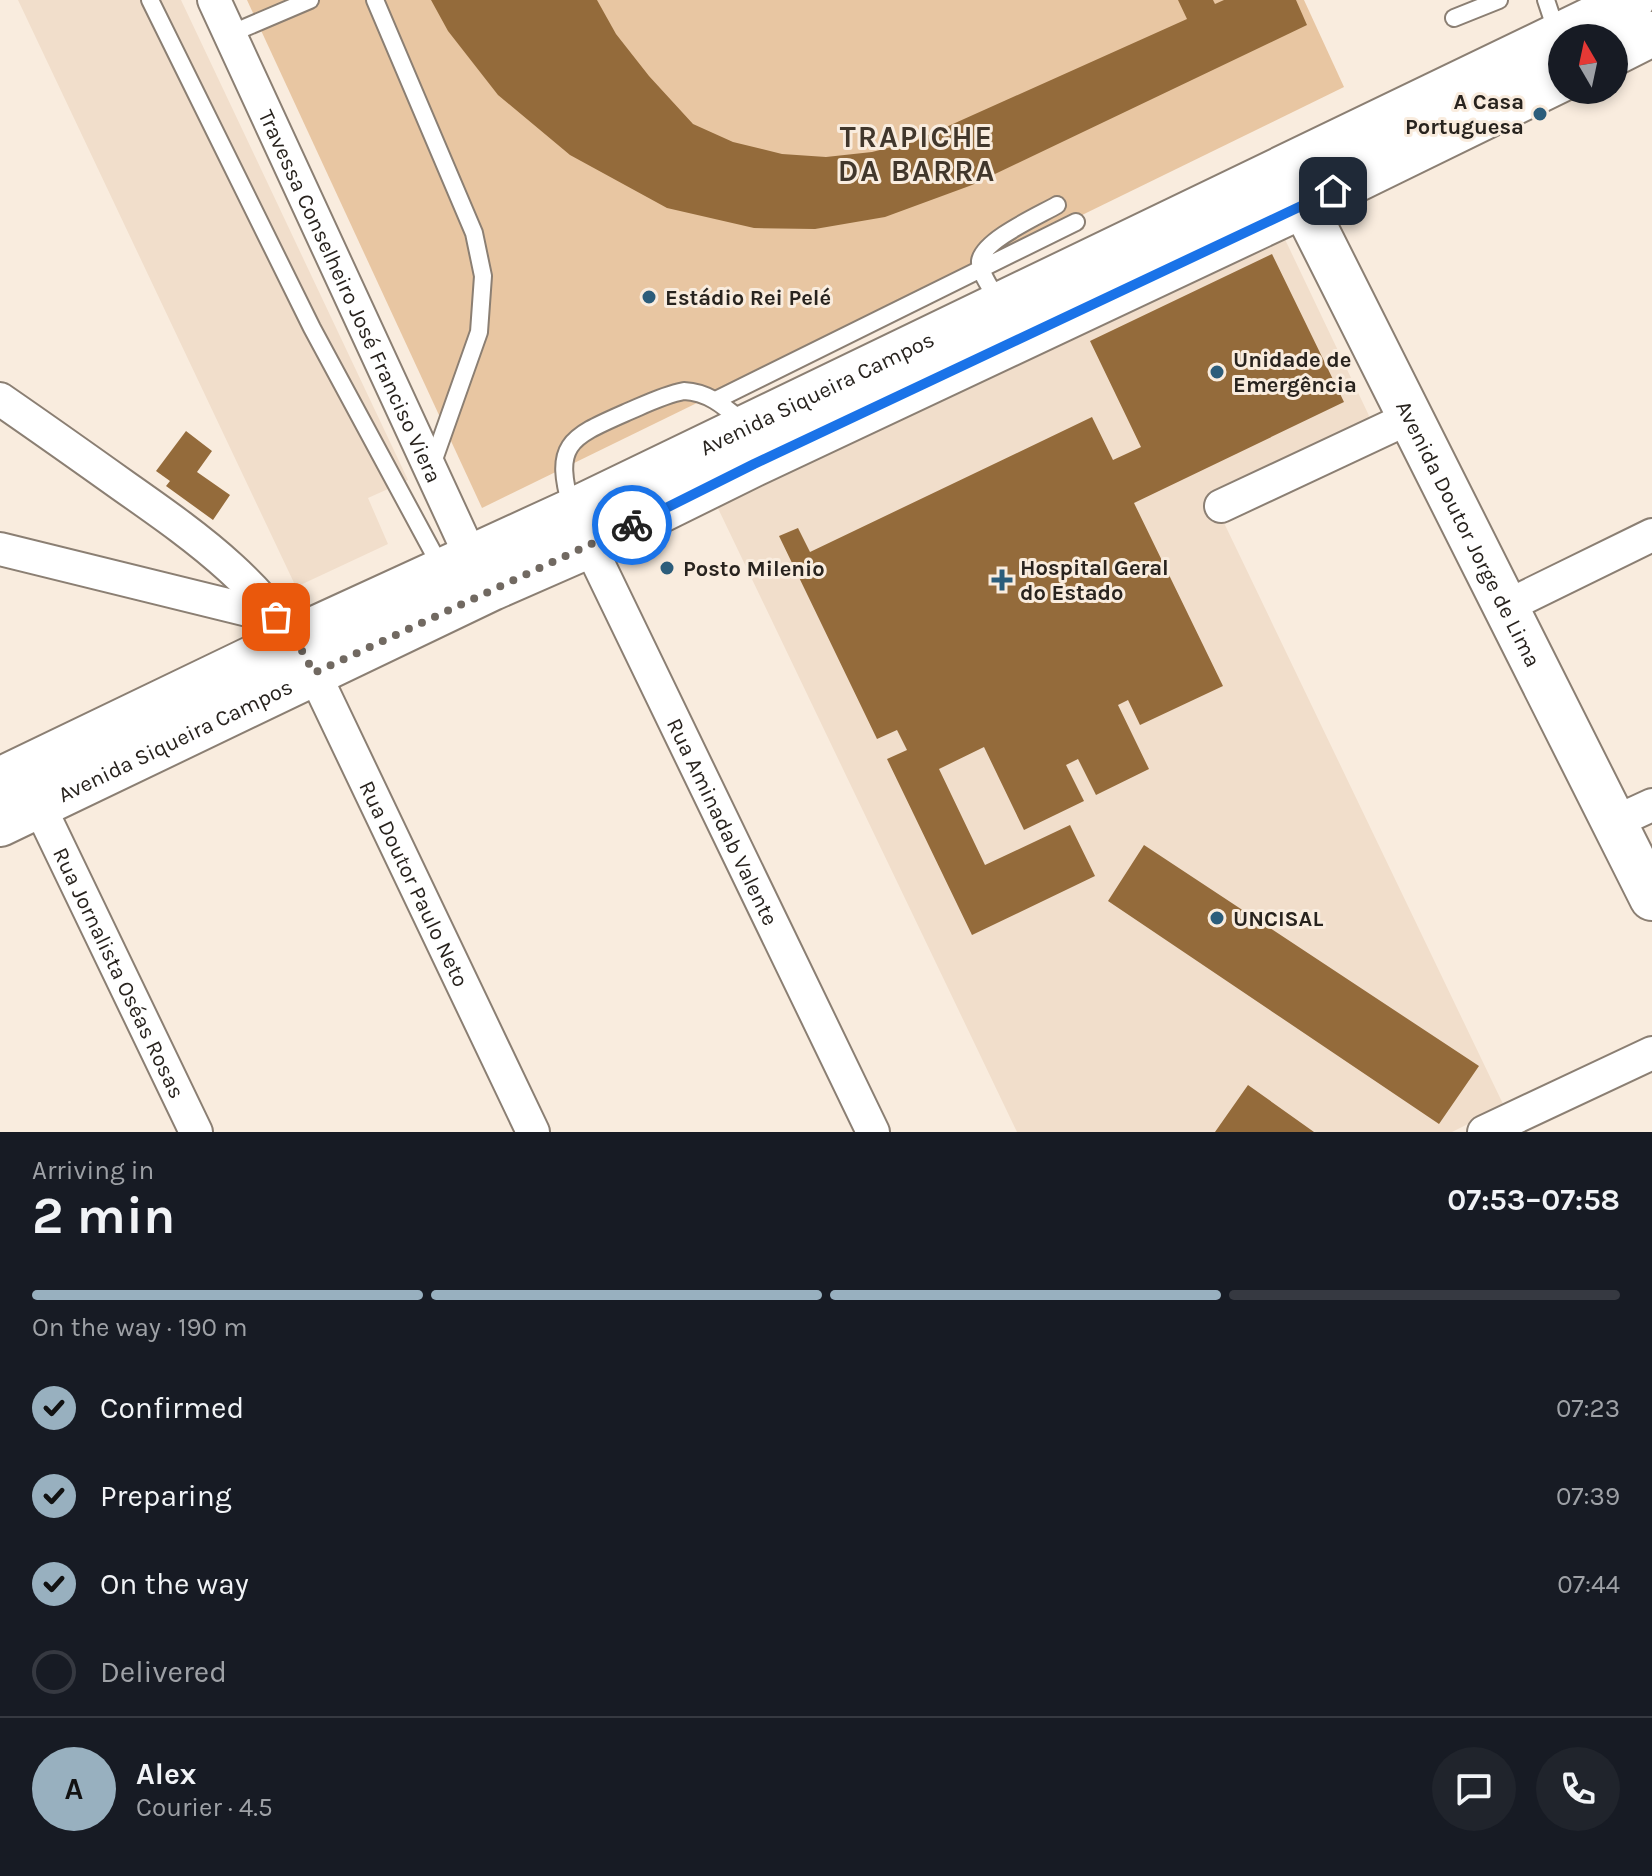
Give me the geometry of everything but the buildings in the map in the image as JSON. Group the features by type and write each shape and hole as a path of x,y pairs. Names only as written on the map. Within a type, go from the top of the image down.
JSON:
{"main road":[{"name":"Avenida Siqueira Campos","path":"15,795 295,643 581,528 727,443 849,355 991,288 1295,186 1552,18 1632,0"},
{"path":"1628,46 1652,34"},
{"name":"Avenida Siqueira Campos","path":"727,443 1295,186 1548,85"},
{"name":"Avenida Doutor Jorge de Lima","path":"1295,186 1507,606 1634,814 1646,870"}],"street":[{"name":"Travessa Conselheiro José Franciso Viera","path":"214,0 430,469 469,572"},
{"name":"Rua Doutor Paulo Neto","path":"0,399 197,538 232,567 295,643 533,1132"},
{"path":"1221,506 1411,417"},
{"name":"Rua Aminadab Valente","path":"581,528 873,1132"},
{"path":"1507,606 1652,535"},
{"path":"0,549 295,643"},
{"name":"Rua Jornalista Oséas Rosas","path":"15,795 196,1132"},
{"path":"1484,1132 1652,1053"}],"lane":[{"path":"150,0 312,328 469,572"},
{"path":"230,34 310,0"},
{"path":"375,0 474,233 483,276 479,332 430,469"},
{"path":"1454,18 1499,0"},
{"path":"1057,205 994,241 980,261 991,288 1076,222"},
{"path":"581,528 563,480 564,459 572,443 589,429 674,393 695,391 727,443"}],"shaded area":[{"path":"18,0 181,0 408,480 368,498 388,544 296,587"},
{"name":"Estádio Rei Pelé","path":"247,0 1304,0 1344,87 482,508"},
{"name":"Hospital Geral do Estado","path":"1281,231 1373,424 1213,500 1504,1106 1452,1132 1017,1132 714,500"}],"way so far":[{"path":"276,617 295,638 314,673 632,525"}],"place":[{"name":"A Casa Portuguesa","path":"1540,114"},
{"name":"Estádio Rei Pelé","path":"649,297"},
{"name":"Unidade de Emergência","path":"1217,372"},
{"name":"Posto Milenio","path":"667,568"},
{"name":"Hospital Geral do Estado","path":"1002,580"},
{"name":"UNCISAL","path":"1217,918"}],"district":[{"name":"TRAPICHE DA BARRA","path":"917,154"}],"route":[{"path":"632,525 754,464 1333,191"}]}
